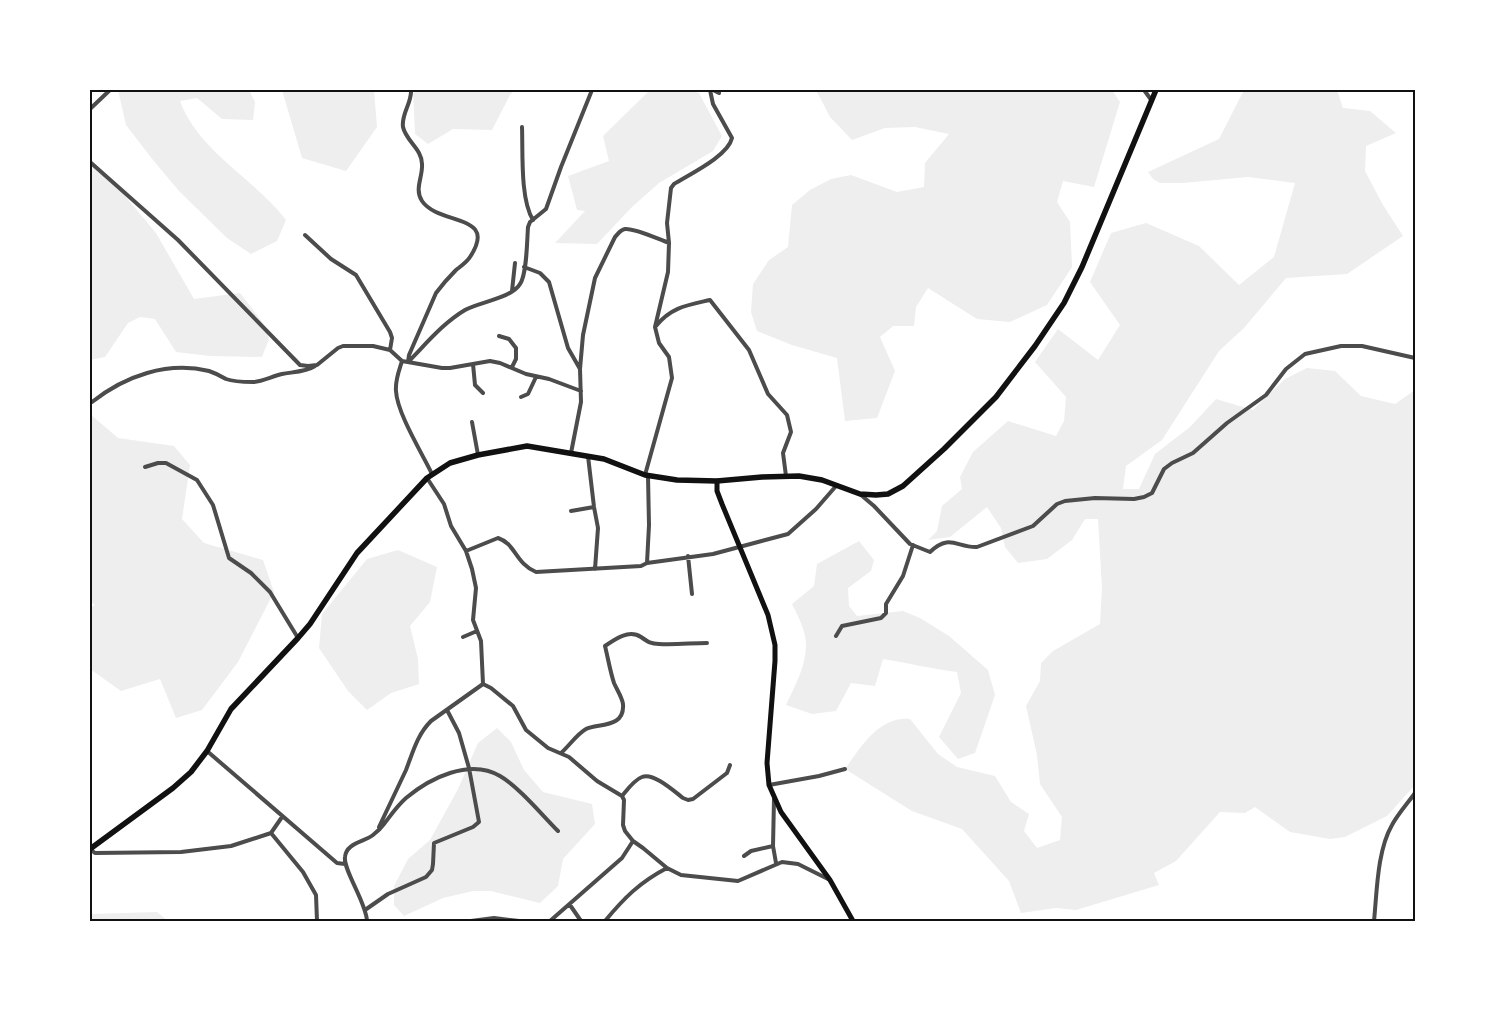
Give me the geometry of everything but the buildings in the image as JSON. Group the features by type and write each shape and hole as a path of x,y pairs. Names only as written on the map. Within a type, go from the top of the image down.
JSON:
{"main road":[{"path":"90,849 173,788 190,772 207,751 231,709 310,624 357,553 427,478 450,463 478,455 527,446 604,459 646,475 677,480 717,481 786,476 809,478 860,494 876,495 888,494 903,486 916,476 996,397 1035,346 1070,293 1156,90"},
{"path":"717,481 720,497 768,615 775,645 776,661 767,763 769,785 774,799 786,819 830,880 853,921"}],"street":[{"path":"90,109 110,90"},
{"path":"408,362 409,355 436,294 442,285 469,258 479,240 479,235 473,227 428,207 419,196 418,184 422,163 416,148 403,127 405,114 412,96 411,90"},
{"path":"408,362 452,319 467,309 519,287 522,282 528,227 546,209 592,90"},
{"path":"647,563 646,475 672,378 669,357 658,343 655,327 668,272 667,223 670,188 711,161 731,144 732,138 713,104 711,90 719,93"},
{"path":"1144,90 1152,101"},
{"path":"522,127 523,179 530,214 534,220"},
{"path":"90,162 178,240 282,345 294,360 300,365 317,365"},
{"path":"571,453 582,402 580,369 582,336 595,278 615,237 620,231 626,229 668,243"},
{"path":"305,235 331,259 356,275 390,332 392,338 390,350"},
{"path":"512,291 515,263"},
{"path":"524,267 540,273 549,282 568,348 580,369"},
{"path":"655,327 672,310 710,300 749,350 768,394 787,415 791,432 783,453 786,476"},
{"path":"499,336 509,339 516,348 516,359 512,367"},
{"path":"92,402 119,384 154,370 189,368 212,372 228,380 256,382 268,377 308,370 343,346 373,346 390,350 402,360 408,362 450,368 490,361 581,391"},
{"path":"860,494 913,545 930,552 951,542 971,548 977,547 1033,526 1052,508 1065,501 1144,497 1152,492 1164,469 1193,453 1227,423 1266,395 1286,368 1305,354 1340,346 1362,346 1415,358"},
{"path":"402,360 396,381 396,393 406,422 432,474"},
{"path":"473,364 475,385 483,393"},
{"path":"521,397 528,394 536,377"},
{"path":"472,422 478,455"},
{"path":"588,456 598,528 595,569"},
{"path":"145,467 166,463 197,480 213,505 229,558 251,573 270,592 298,638"},
{"path":"427,478 444,504 451,526 466,551 476,588 473,613 482,654 483,684"},
{"path":"466,551 498,538 508,543 523,564 536,572 641,566 647,563 688,556 713,554 788,534 816,509 836,486"},
{"path":"571,511 594,507"},
{"path":"836,636 842,626 881,618 886,613 886,604 903,576 913,545"},
{"path":"688,556 692,594"},
{"path":"463,637 477,631"},
{"path":"561,753 584,730 591,727 604,727 620,716 622,701 614,682 605,646 620,636 632,634 640,636 648,643 707,643"},
{"path":"378,830 416,742 424,728 483,684"},
{"path":"483,684 491,688 513,706 526,730 548,748 569,757 597,781 622,796 624,831 633,841 667,868 682,875 738,881 782,862 798,864 830,880"},
{"path":"365,910 400,888 426,877 432,870 434,843 437,840 478,824 480,820 469,768 459,733 447,710"},
{"path":"207,751 338,863 345,864"},
{"path":"622,796 640,777 651,776 683,798 693,799 727,773 730,765"},
{"path":"367,921 365,910 345,864 345,856 349,848 372,836 406,798 455,771 469,768 487,770 500,776 530,802 558,831"},
{"path":"769,785 845,769"},
{"path":"1374,921 1382,853 1392,825 1415,794"},
{"path":"774,799 773,846 776,863"},
{"path":"90,849 95,853 181,852 231,846 271,833 282,817"},
{"path":"271,833 302,872 316,895 317,921"},
{"path":"550,921 622,858 633,841"},
{"path":"744,856 751,851 773,846"},
{"path":"605,921 627,896 646,879 667,868"},
{"path":"570,905 580,921"},
{"path":"471,921 494,918 519,921"}],"shaded area":[{"path":"118,90 249,90 255,102 253,120 222,119 197,98 180,101 188,119 213,150 259,191 286,220 277,241 251,254 227,238 179,191 126,125"},
{"path":"282,90 374,90 377,127 346,171 302,158"},
{"path":"413,90 514,90 492,130 453,129 428,144 415,134"},
{"path":"650,90 689,90 699,93 722,136 713,151 659,183 632,207 597,244 555,243 585,211 577,210 568,176 609,161 603,136"},
{"path":"816,90 1112,90 1120,102 1094,187 1063,181 1057,202 1070,222 1072,267 1047,305 1010,322 977,319 928,288 916,307 914,326 893,326 880,337 895,371 877,418 845,421 837,358 792,345 757,331 751,312 753,284 769,260 788,247 792,205 810,190 831,179 851,175 897,192 924,187 925,163 949,134 915,127 885,128 852,140 830,117"},
{"path":"1244,90 1337,90 1343,108 1370,111 1396,133 1366,146 1365,171 1383,205 1403,236 1347,274 1286,278 1244,328 1219,351 1162,440 1126,466 1123,489 1139,489 1155,454 1190,427 1216,399 1253,410 1285,379 1307,368 1335,371 1361,396 1395,404 1415,390 1415,785 1387,816 1345,837 1330,839 1290,832 1255,807 1245,813 1220,812 1176,861 1154,873 1159,885 1076,910 1056,908 1021,913 1009,881 962,829 912,811 845,769 864,743 880,728 889,722 899,719 910,719 938,754 957,767 995,776 1011,802 1029,814 1024,831 1037,848 1060,840 1062,817 1040,784 1037,755 1026,706 1040,681 1041,663 1053,651 1100,624 1102,588 1098,519 1085,519 1072,540 1047,559 1018,563 1005,547 1001,528 987,507 950,537 928,540 937,531 942,506 962,489 960,477 973,452 1008,421 1056,436 1064,421 1066,397 1035,362 1058,329 1098,360 1120,325 1090,282 1111,233 1146,223 1199,246 1239,285 1274,257 1295,183 1248,177 1183,183 1160,183 1153,179 1148,172 1219,139"},
{"path":"90,164 120,190 156,233 194,299 240,293 263,323 269,339 262,357 210,356 176,352 155,319 140,317 128,323 105,357 90,360"},
{"path":"90,414 118,438 174,446 190,465 182,519 204,543 263,560 274,592 238,662 202,710 176,718 160,679 121,691 90,669 90,608 95,605 90,601"},
{"path":"859,541 874,560 871,571 848,588 849,606 857,616 903,611 920,618 949,636 988,670 995,695 975,753 958,759 939,737 961,693 957,672 883,659 875,686 851,683 836,711 812,714 786,705 802,668 806,653 806,640 803,629 792,604 814,586 817,564"},
{"path":"398,550 437,567 430,602 410,626 418,659 419,684 391,693 367,710 348,691 319,648 322,614 367,559"},
{"path":"497,728 511,742 524,770 543,792 592,804 595,824 563,859 558,886 540,903 491,891 473,891 443,898 404,916 394,905 394,886 408,859 430,840 458,789 478,743"},
{"path":"157,912 168,921 90,921 90,914"}]}
